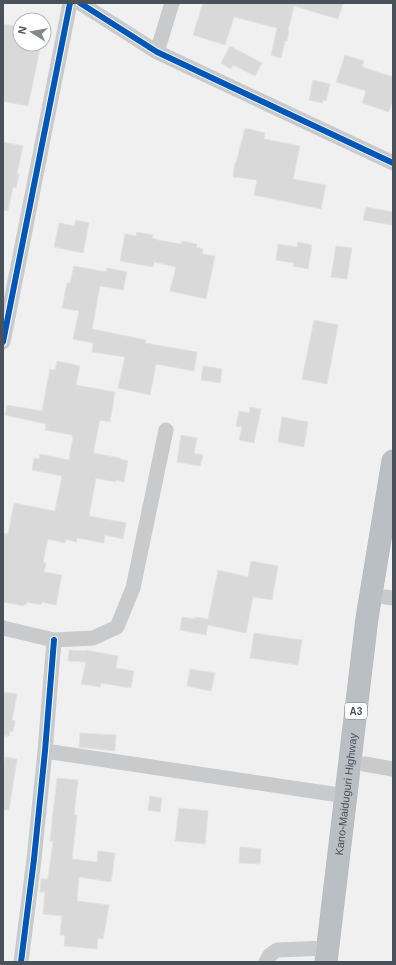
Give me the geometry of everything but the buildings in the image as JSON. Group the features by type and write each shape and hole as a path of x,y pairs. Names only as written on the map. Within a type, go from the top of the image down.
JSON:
{"highway":[{"name":"Kano-Maiduguri Highway","path":"331,957 346,796 367,618 393,461"},
{"name":"Kano-Maiduguri Highway","path":"331,957 364,764 389,597 393,550"}],"street":[{"path":"3,342 70,3"},
{"path":"80,3 157,52 393,163"},
{"path":"157,52 172,3"},
{"path":"3,628 54,640 93,638 118,627 133,588 166,430"},
{"path":"21,962 34,859 54,640"},
{"path":"45,751 346,796"},
{"path":"364,764 393,769"},
{"path":"266,962 270,955 277,950 331,957"}],"cycle path":[{"path":"3,342 70,3"},
{"path":"80,3 157,52 393,163"},
{"path":"21,962 34,859 54,640"}]}
